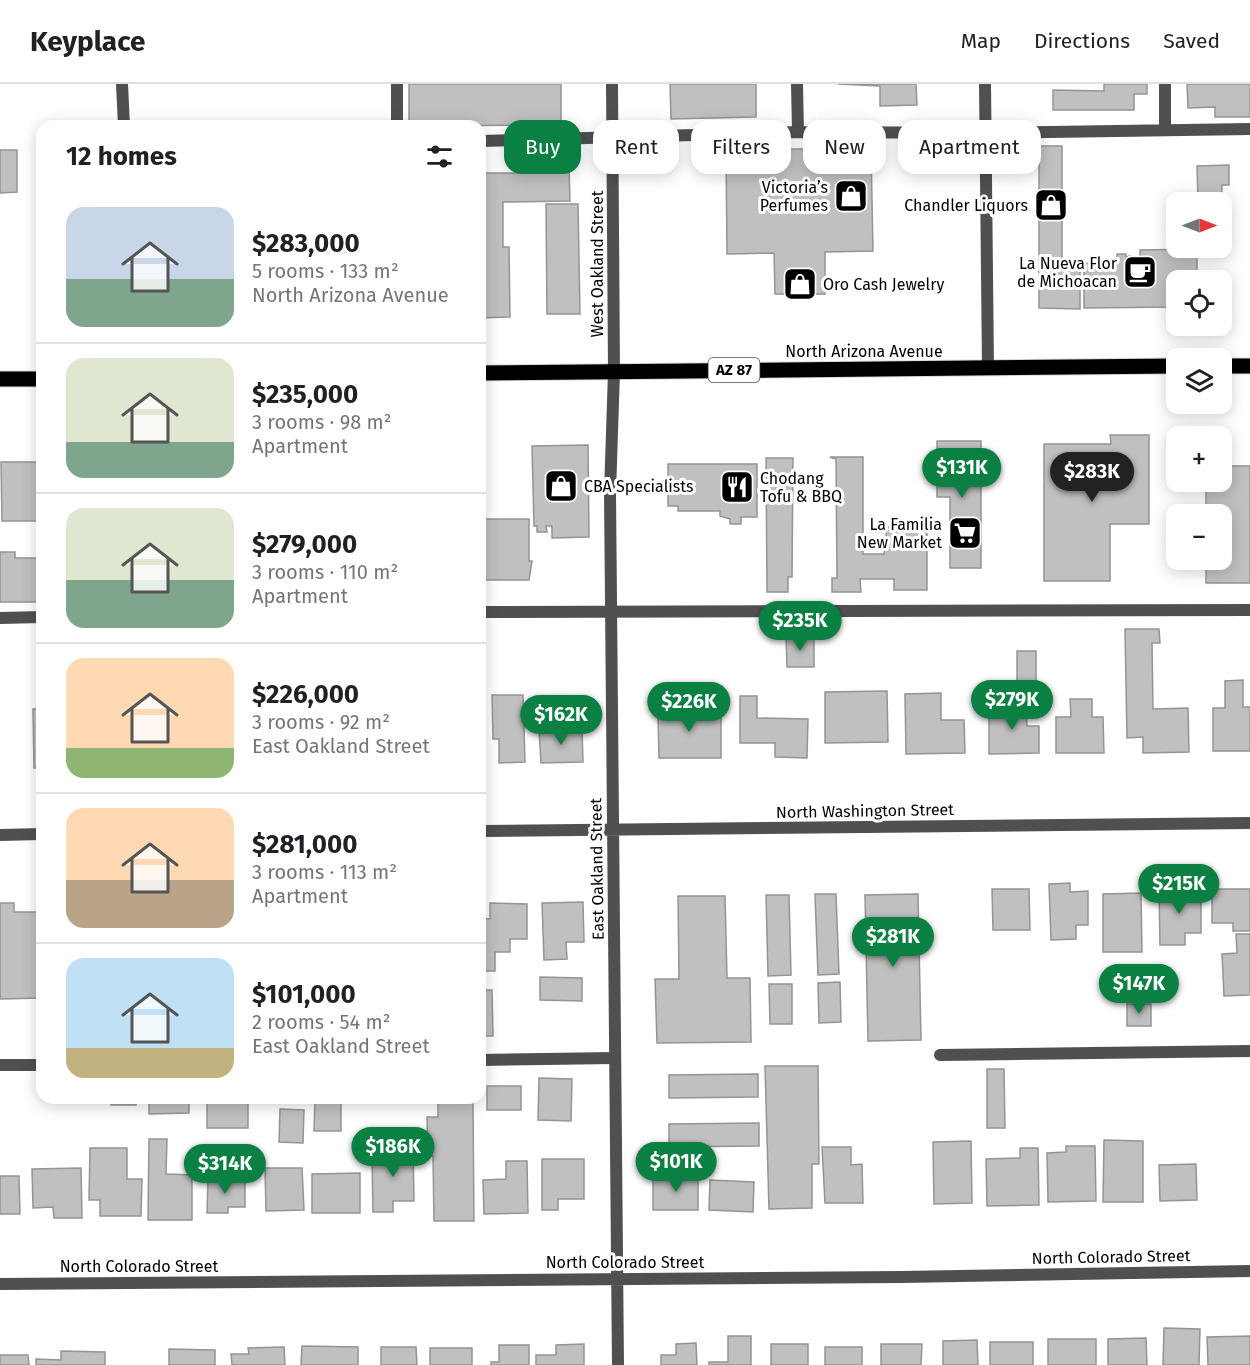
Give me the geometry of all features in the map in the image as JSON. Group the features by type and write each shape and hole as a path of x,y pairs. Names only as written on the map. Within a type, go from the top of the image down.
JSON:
{"main road":[{"name":"North Arizona Avenue","path":"486,373 1166,366"},
{"path":"1232,366 1250,366"},
{"path":"0,380 36,380"}],"street":[{"path":"122,84 124,120"},
{"path":"397,84 398,120"},
{"name":"West Oakland Street","path":"612,84 613,120"},
{"path":"797,84 798,132"},
{"path":"985,84 986,120"},
{"path":"1164,84 1165,130"},
{"path":"1041,132 1250,129"},
{"path":"679,136 798,132 898,133"},
{"path":"486,141 593,138"},
{"name":"West Oakland Street","path":"613,174 614,372"},
{"path":"986,174 988,368"},
{"name":"East Oakland Street","path":"614,372 610,493 618,1365"},
{"path":"486,612 1250,610"},
{"path":"0,618 36,617"},
{"name":"North Washington Street","path":"486,831 1250,823"},
{"path":"0,835 36,834"},
{"path":"940,1055 1250,1051"},
{"path":"486,1060 615,1058"},
{"path":"0,1065 36,1065"},
{"name":"North Colorado Street","path":"0,1284 1250,1271"}],"building":[{"path":"409,84 561,84 561,120 504,120 504,125 486,125 486,120 409,120"},
{"path":"670,84 756,84 756,117 671,119"},
{"path":"838,84 916,84 917,105 880,106 880,86"},
{"path":"1104,84 1147,84 1147,94 1134,94 1134,110 1053,110 1053,90 1104,91"},
{"path":"1187,84 1250,84 1250,117 1215,117 1215,107 1188,108"},
{"name":"Chandler Liquors","path":"1041,146 1062,146 1062,263 1080,263 1080,309 1039,308"},
{"path":"791,149 803,149 803,174 872,174 873,251 825,252 825,294 775,294 774,253 727,254 726,174 791,174"},
{"path":"0,150 17,150 17,192 0,193"},
{"path":"1229,165 1229,185 1222,185 1222,192 1198,192 1197,166"},
{"path":"486,173 569,174 570,201 503,202 503,247 509,247 510,317 486,318"},
{"path":"546,204 578,204 580,314 547,314"},
{"name":"La Nueva Flor de Michoacan","path":"1140,250 1166,250 1166,258 1197,258 1197,270 1166,270 1166,307 1084,308 1084,263 1117,263 1117,254 1130,256 1130,262 1140,262"},
{"path":"1110,435 1149,435 1149,524 1110,524 1110,581 1044,581 1044,444 1111,444"},
{"name":"La Familia New Market","path":"937,441 981,441 981,568 950,568 950,497 937,497"},
{"name":"CBA Specialists","path":"588,445 589,537 552,538 552,526 546,526 547,532 537,532 537,526 534,526 532,446"},
{"path":"830,457 863,457 863,554 884,554 887,527 927,526 927,590 894,590 894,579 860,579 861,592 832,592 832,578 837,578 836,459"},
{"path":"766,458 793,458 792,577 788,577 788,592 767,592"},
{"path":"1,462 36,462 36,521 2,521"},
{"path":"668,464 757,464 757,517 741,517 741,524 730,524 730,519 720,516 720,511 678,511 678,506 668,506"},
{"path":"1232,466 1250,466 1250,583 1206,583 1206,570 1232,570 1232,504 1206,504 1206,492 1232,492"},
{"path":"486,519 529,519 529,561 532,561 529,580 486,580"},
{"path":"0,552 15,552 15,558 36,558 36,602 0,602"},
{"path":"1125,629 1159,629 1160,643 1152,643 1153,709 1188,708 1189,752 1143,753 1143,737 1127,738"},
{"path":"814,637 814,667 787,667 786,638"},
{"path":"1017,651 1036,651 1036,681 1017,681"},
{"path":"1243,680 1243,707 1250,707 1250,751 1213,751 1213,708 1225,708 1225,681"},
{"path":"887,691 888,742 825,743 825,692"},
{"path":"941,693 941,720 964,720 965,753 906,754 905,694"},
{"path":"492,695 523,695 525,762 499,763 499,739 493,739"},
{"path":"740,696 757,696 757,718 808,719 807,758 775,757 775,743 740,743"},
{"path":"1070,699 1092,699 1092,717 1103,717 1104,753 1056,753 1056,717 1071,717"},
{"path":"669,701 696,701 697,716 721,716 721,758 659,758 658,717 669,717"},
{"path":"989,706 1026,706 1027,726 1039,726 1039,753 989,754"},
{"path":"33,709 36,709 36,768 34,768"},
{"path":"582,729 583,762 541,763 539,730"},
{"path":"1070,883 1070,892 1088,891 1088,925 1076,925 1076,939 1051,940 1049,884"},
{"path":"1201,888 1201,933 1185,933 1185,945 1160,945 1159,889"},
{"path":"992,889 1029,889 1030,930 993,930"},
{"path":"1212,889 1250,889 1250,931 1233,931 1233,923 1212,923"},
{"path":"1141,893 1142,952 1103,952 1103,894"},
{"path":"815,894 836,894 839,974 818,975"},
{"path":"918,894 921,1040 868,1041 865,895"},
{"path":"766,895 789,895 791,975 768,976"},
{"path":"678,896 725,896 727,978 750,978 751,1042 657,1043 655,979 679,979"},
{"path":"583,902 584,942 566,942 567,959 544,960 542,903"},
{"path":"0,903 14,903 14,912 36,912 36,998 0,999"},
{"path":"490,903 527,904 527,939 510,939 510,952 495,952 495,971 486,971 486,919 490,919"},
{"path":"1236,934 1250,934 1250,995 1224,996 1222,954 1237,953"},
{"path":"540,977 582,978 582,1001 540,1000"},
{"path":"840,982 841,1022 819,1023 818,983"},
{"path":"769,984 792,984 792,1024 770,1024"},
{"path":"486,990 492,990 493,1036 486,1036"},
{"path":"1127,1004 1151,1004 1151,1026 1127,1026"},
{"path":"765,1066 818,1066 819,1164 812,1164 812,1208 769,1209"},
{"path":"987,1069 1004,1069 1005,1128 987,1128"},
{"path":"758,1074 758,1097 669,1098 669,1075"},
{"path":"539,1078 572,1079 571,1121 538,1120"},
{"path":"487,1086 521,1086 521,1110 487,1110"},
{"path":"111,1104 136,1104 136,1105"},
{"path":"149,1104 189,1104 189,1113 149,1114"},
{"path":"207,1104 248,1104 248,1128 207,1128"},
{"path":"315,1104 341,1104 341,1131 314,1131"},
{"path":"438,1104 473,1104 474,1221 434,1221 433,1156 428,1156 427,1117 438,1117"},
{"path":"280,1109 304,1110 303,1143 279,1142"},
{"path":"759,1123 759,1146 669,1147 669,1124"},
{"path":"149,1139 167,1139 166,1174 192,1175 192,1220 148,1220"},
{"path":"1104,1140 1143,1141 1143,1202 1103,1202"},
{"path":"971,1141 972,1203 934,1204 933,1142"},
{"path":"388,1145 413,1145 414,1201 393,1201 393,1212 373,1212 372,1159 388,1159"},
{"path":"1066,1146 1095,1146 1096,1201 1048,1202 1047,1153 1066,1152"},
{"path":"822,1147 851,1147 851,1165 862,1164 863,1203 825,1203"},
{"path":"90,1148 127,1148 127,1179 142,1179 141,1216 100,1216 100,1200 89,1200"},
{"path":"1020,1148 1038,1148 1039,1205 987,1206 986,1159 1020,1158"},
{"path":"542,1159 584,1159 584,1199 558,1199 558,1210 542,1210"},
{"path":"506,1161 527,1161 528,1213 484,1214 483,1180 506,1179"},
{"path":"1196,1164 1197,1200 1160,1201 1159,1165"},
{"path":"81,1168 82,1218 54,1218 53,1207 33,1208 32,1169"},
{"path":"265,1168 302,1168 304,1210 266,1211"},
{"path":"360,1173 360,1213 312,1213 312,1174"},
{"path":"698,1175 698,1210 653,1210 653,1176"},
{"path":"0,1176 19,1176 20,1214 0,1214"},
{"path":"208,1179 245,1179 245,1207 228,1207 228,1213 207,1213"},
{"path":"710,1180 754,1182 753,1212 709,1210"},
{"path":"1164,1328 1200,1329 1199,1365 1163,1365"},
{"path":"728,1336 751,1336 751,1365 709,1365 709,1362 728,1362"},
{"path":"1250,1336 1250,1365 1208,1365 1207,1337"},
{"path":"1146,1338 1147,1365 1108,1365 1108,1339"},
{"path":"1048,1339 1096,1339 1096,1365 1048,1365"},
{"path":"977,1340 978,1365 943,1365 943,1341"},
{"path":"990,1342 1033,1342 1033,1365 990,1365"},
{"path":"696,1343 697,1365 661,1365 661,1355 676,1355 676,1344"},
{"path":"584,1344 584,1365 536,1365 536,1355 556,1355 556,1345"},
{"path":"771,1344 808,1344 808,1365 771,1365"},
{"path":"881,1344 922,1344 921,1365 881,1365"},
{"path":"499,1345 529,1345 529,1365 491,1365 491,1362 499,1362"},
{"path":"302,1346 358,1347 358,1365 301,1365"},
{"path":"284,1347 285,1365 232,1365 231,1354 249,1354 248,1348"},
{"path":"381,1347 416,1347 417,1365 381,1365"},
{"path":"825,1347 862,1347 862,1365 825,1365"},
{"path":"430,1348 472,1348 472,1365 430,1365"},
{"path":"169,1349 215,1350 215,1365 169,1365"},
{"path":"61,1351 105,1352 105,1365 36,1365 36,1359 61,1360"},
{"path":"0,1355 28,1355 29,1365 0,1365"}],"place":[{"name":"Victoria’s Perfumes","path":"851,196"},
{"name":"Chandler Liquors","path":"1051,205"},
{"name":"La Nueva Flor de Michoacan","path":"1140,272"},
{"name":"Oro Cash Jewelry","path":"800,284"},
{"name":"CBA Specialists","path":"561,486"},
{"name":"Chodang Tofu & BBQ","path":"737,487"},
{"name":"La Familia New Market","path":"965,533"}]}
